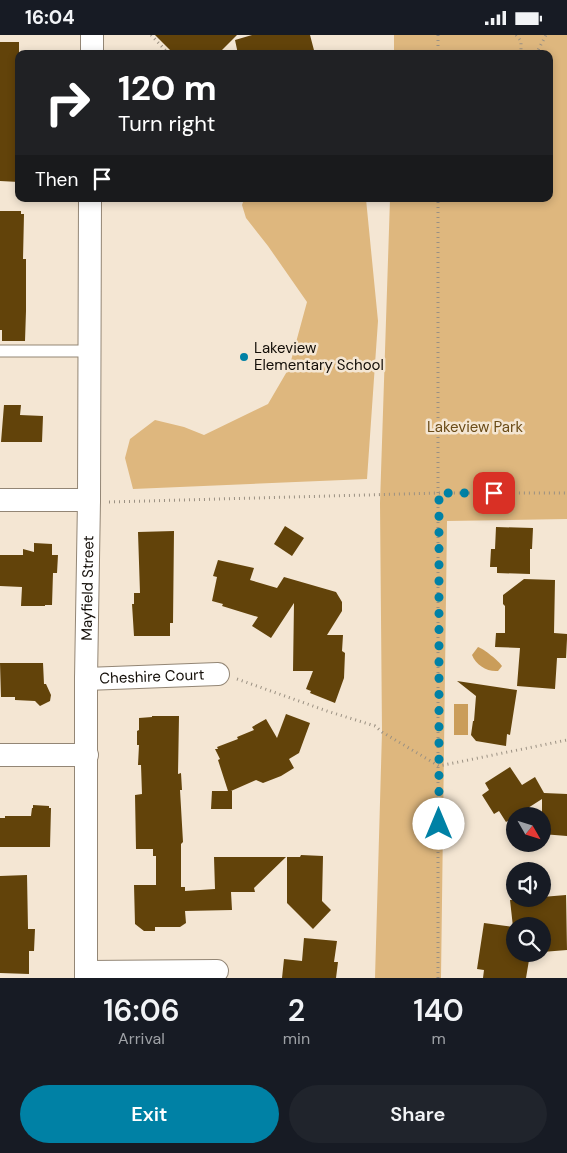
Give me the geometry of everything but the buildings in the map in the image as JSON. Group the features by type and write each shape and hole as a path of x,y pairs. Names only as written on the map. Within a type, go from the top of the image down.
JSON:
{"street":[{"path":"92,35 92,50"},
{"name":"Mayfield Street","path":"87,975 86,679 99,501 89,351 90,202"},
{"path":"0,501 99,501"},
{"name":"Cheshire Court","path":"86,679 218,674"},
{"path":"0,755 87,755"},
{"path":"87,975 217,971"}],"lane":[{"path":"0,351 89,351"}],"path":[{"path":"151,35 165,50"},
{"path":"438,35 438,50"},
{"path":"516,35 520,41 521,50"},
{"path":"538,50 546,35"},
{"path":"438,202 438,978"},
{"path":"99,501 439,493 567,493"},
{"path":"218,674 250,683 375,726 439,766 567,740"}],"green space":[{"name":"Lakeview Park","path":"394,35 567,35 567,519 447,521 441,978 375,978 382,732 380,503 390,202 553,202 553,50 394,50"},
{"path":"243,202 366,202 378,321 367,479 133,489 125,458 130,439 155,420 184,427 204,435 268,404 289,368 307,302 246,218 242,205"}],"shaded area":[{"path":"478,647 495,658 502,666 498,671 486,669 476,662 472,655"},
{"path":"454,704 468,704 468,735 454,735"}],"place":[{"name":"Lakeview Elementary School","path":"244,357"}],"route":[{"path":"439,824 439,493 494,493"}]}
